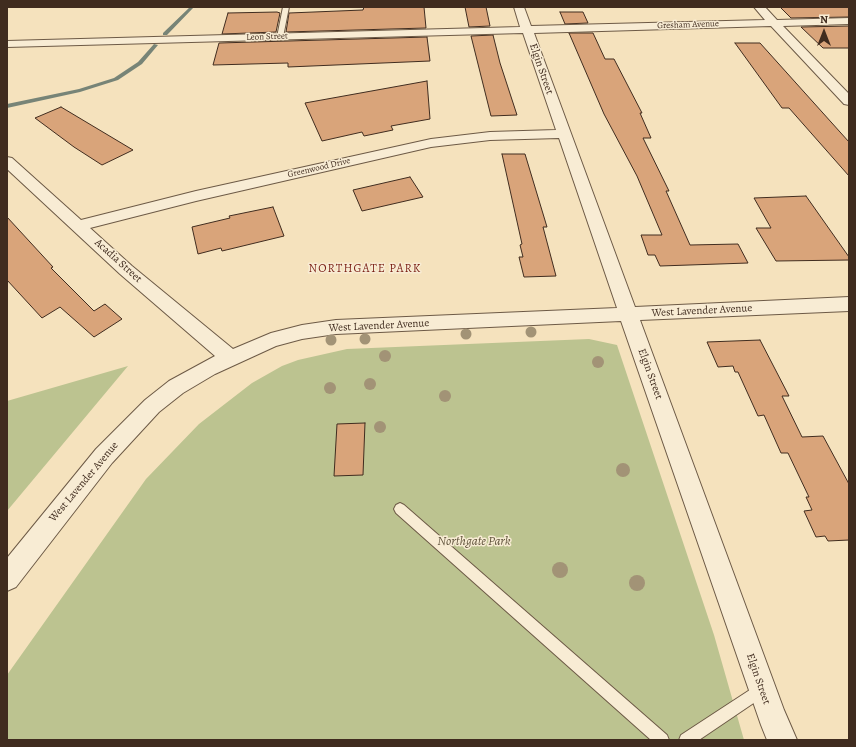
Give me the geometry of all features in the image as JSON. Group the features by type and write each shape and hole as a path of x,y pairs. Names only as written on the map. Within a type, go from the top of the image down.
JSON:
{"street":[{"name":"Elgin Street","path":"519,7 771,715 782,740"},
{"path":"759,7 849,101"},
{"name":"Gresham Avenue","path":"528,30 849,21"},
{"name":"Leon Street","path":"7,44 528,30"},
{"name":"Greenwood Drive","path":"79,226 196,196 431,143 490,136 564,134"},
{"name":"Acadia Street","path":"7,161 126,270 230,358"},
{"name":"West Lavender Avenue","path":"7,578 104,456 147,412 176,387 208,368 271,340 302,332 336,327 849,304"}],"lane":[{"path":"280,37 286,7"},
{"path":"400,509 662,740"},
{"path":"686,740 762,689"}],"green space":[{"name":"Northgate Park","path":"589,339 617,345 714,635 744,740 7,740 7,675 146,479 199,424 252,383 282,366 298,360 347,349"},
{"path":"128,366 7,511 7,401"}],"building":[{"path":"364,7 424,7 426,28 286,32 289,13 363,10"},
{"path":"465,7 486,7 490,26 469,27"},
{"path":"780,7 849,7 849,17 791,18"},
{"path":"560,12 583,12 588,23 565,24"},
{"path":"228,13 280,13 276,32 222,34"},
{"path":"849,26 849,48 823,48 801,27"},
{"path":"569,33 593,33 605,59 614,59 642,113 640,113 651,138 643,138 669,191 666,191 690,245 738,244 748,263 660,266 655,255 648,255 641,235 662,235 637,176 604,114"},
{"path":"493,35 500,63 517,115 491,116 471,36"},
{"path":"427,37 430,61 288,67 288,63 213,65 219,43"},
{"path":"735,43 760,43 849,142 849,176 789,108 782,108"},
{"path":"427,81 430,119 391,126 393,130 364,136 362,132 322,141 305,103"},
{"path":"61,107 133,150 102,165 74,147 35,118"},
{"path":"502,154 525,154 547,227 543,227 556,276 524,277 519,257 523,257 520,245 522,244"},
{"path":"410,177 423,197 362,211 353,190"},
{"path":"806,196 849,257 849,260 776,261 756,228 771,228 754,198"},
{"path":"273,207 284,236 222,251 221,248 198,254 192,227 230,218 229,216"},
{"path":"7,217 53,267 51,268 94,311 105,304 122,319 94,337 60,307 42,318 7,280"},
{"path":"760,340 789,396 782,396 802,437 823,436 849,484 849,540 828,541 825,536 816,537 804,511 812,510 806,497 809,497 788,453 781,453 764,415 758,416 738,372 735,372 733,366 718,367 707,342"},
{"path":"365,423 363,475 334,476 337,424"}],"waterway":[{"path":"165,34 192,7"},
{"path":"7,106 80,90 116,79 140,63 156,45"}],"district":[{"name":"NORTHGATE PARK","path":"365,269"}]}
